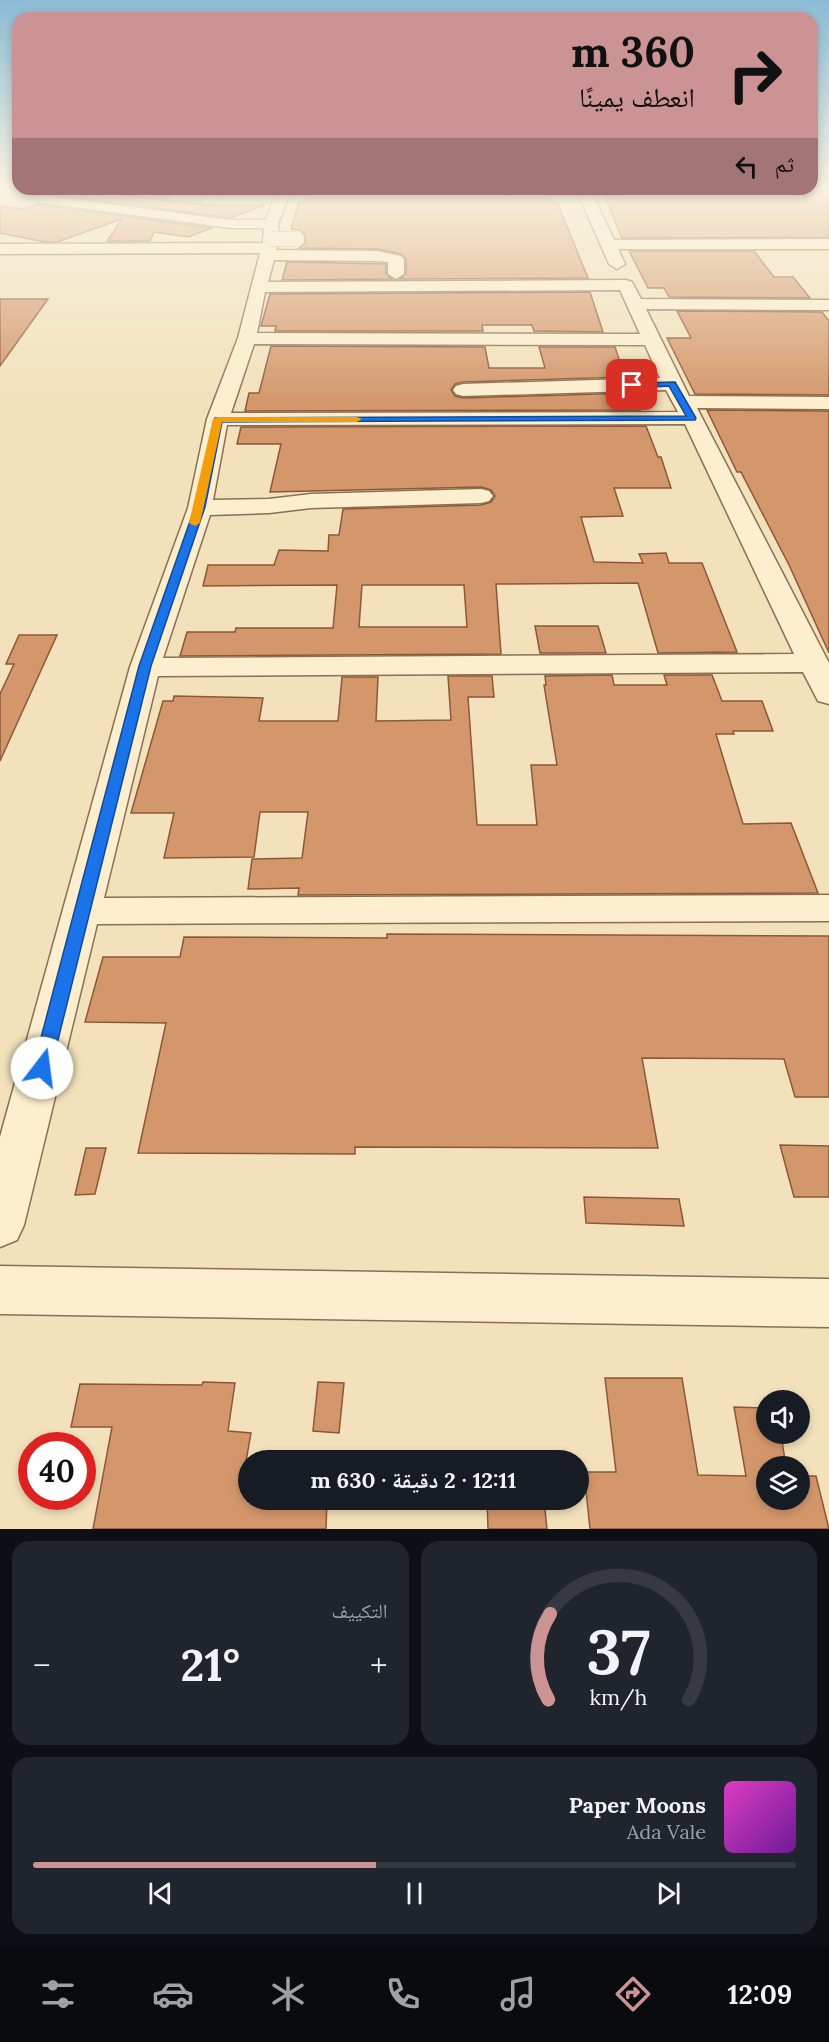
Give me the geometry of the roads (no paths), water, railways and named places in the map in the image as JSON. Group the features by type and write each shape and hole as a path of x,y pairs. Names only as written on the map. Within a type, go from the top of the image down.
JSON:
{"street":[{"path":"0,1225 145,666 200,507 218,419 248,338 266,258"},
{"path":"392,258 396,259 396,274"},
{"path":"615,258 652,340 829,695"},
{"path":"258,286 626,285"},
{"path":"635,304 829,305"},
{"path":"248,338 652,340"},
{"path":"463,390 682,401 829,403"},
{"path":"218,419 682,401"},
{"path":"200,507 481,496"},
{"path":"145,666 814,663"},
{"path":"83,911 829,908"},
{"path":"0,1290 829,1303"}]}
